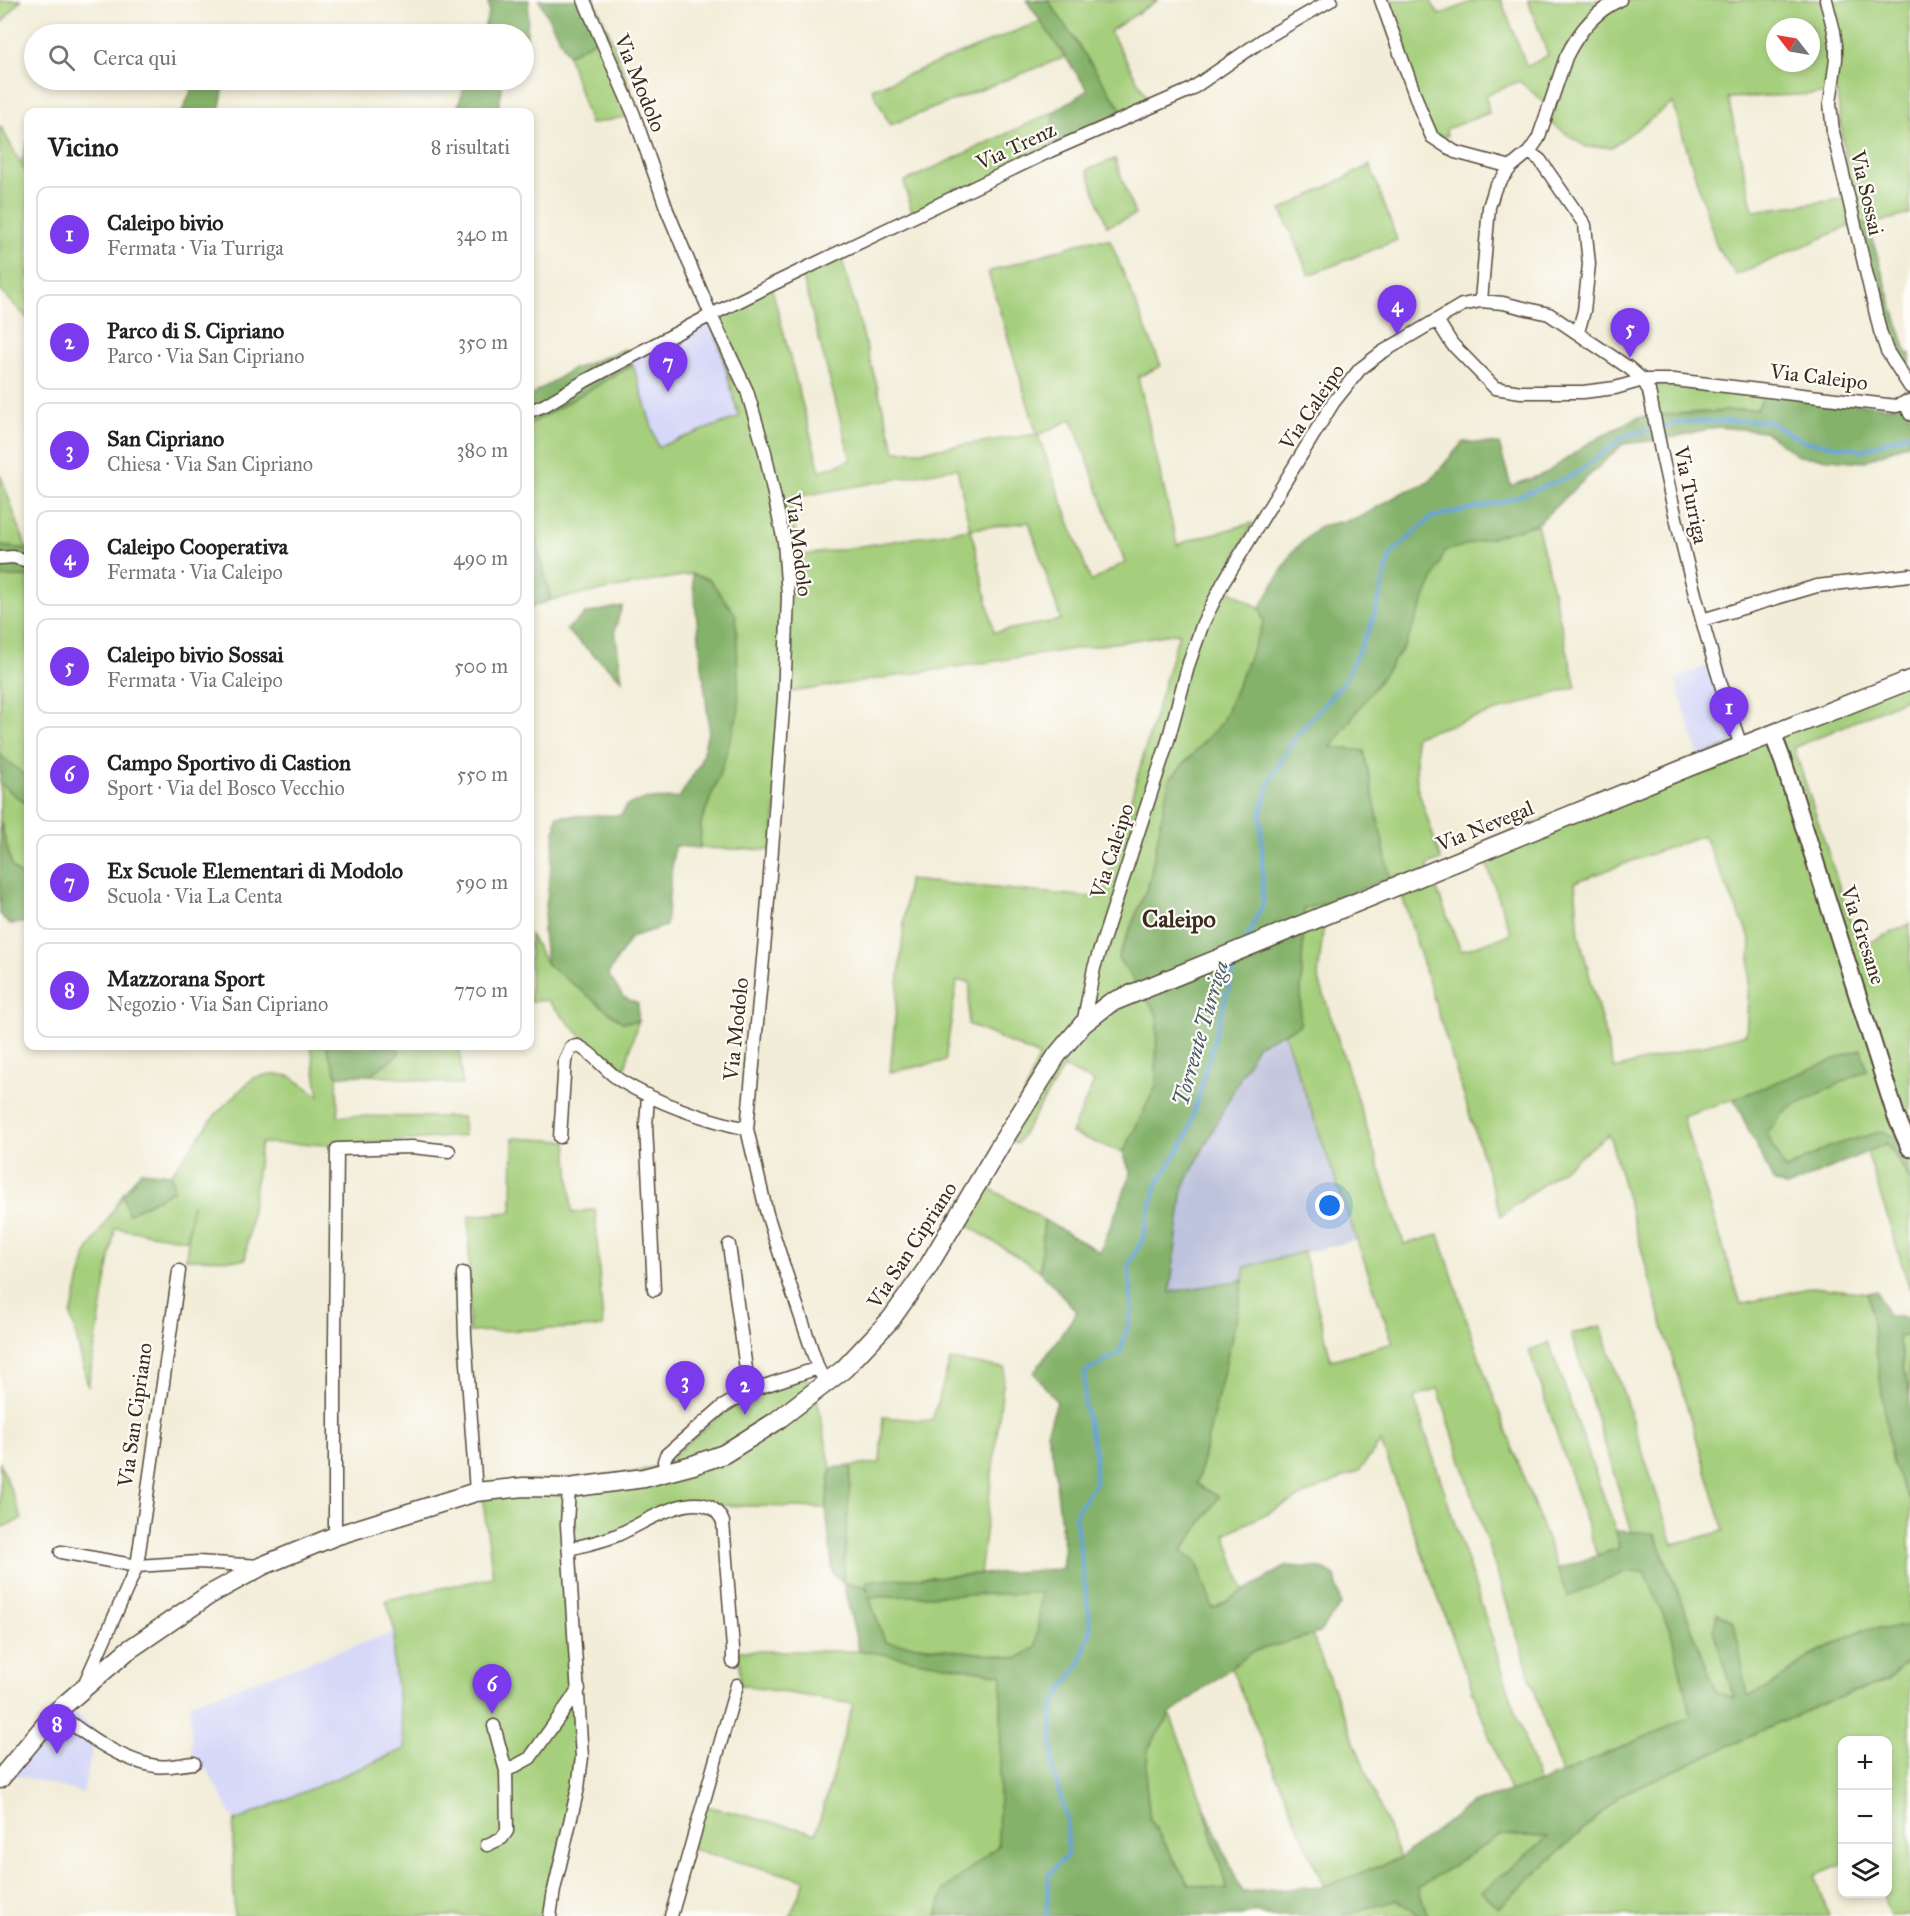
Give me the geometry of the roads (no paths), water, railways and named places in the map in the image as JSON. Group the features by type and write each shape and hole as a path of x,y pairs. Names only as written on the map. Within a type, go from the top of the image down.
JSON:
{"main road":[{"name":"Via Nevegal","path":"1083,1024 1110,1003 1122,997 1741,746 1910,680"},
{"name":"Via San Cipriano","path":"0,1779 57,1712 127,1650 209,1595 262,1566 335,1536 476,1492 525,1487 569,1488 644,1478 709,1461 741,1445 775,1422 822,1376 860,1353 903,1304 926,1270 1025,1105 1058,1055 1083,1024"}],"street":[{"name":"Via Modolo","path":"584,0 634,115 667,210 711,315 747,391 765,452 784,542 788,596 784,697 747,1129 767,1214 822,1376"},
{"name":"Via Trenz","path":"534,409 711,315 1050,151 1190,90 1267,37 1331,0"},
{"path":"1381,0 1432,137 1455,152 1511,167"},
{"path":"1481,301 1489,207 1495,188 1511,167 1529,152 1538,139 1572,45 1599,12 1620,0"},
{"name":"Via Sossai","path":"1826,0 1836,45 1830,112 1846,190 1880,331 1887,351 1910,387"},
{"path":"1529,152 1540,160 1585,225 1589,264 1584,310 1578,332"},
{"name":"Via Caleipo","path":"1083,1024 1094,968 1160,766 1203,622 1223,583 1333,403 1360,369 1381,353 1462,305 1481,301 1503,303 1549,314 1578,332 1643,380 1674,380 1892,406 1909,405"},
{"path":"1437,320 1452,344 1495,388 1521,392 1583,392 1615,388 1643,380"},
{"name":"Via Turriga","path":"1643,380 1649,391 1686,561 1741,746"},
{"path":"0,558 14,557 24,560"},
{"path":"1702,620 1817,586 1910,575"},
{"name":"Via Gresane","path":"1773,735 1788,774 1896,1116 1910,1148"},
{"path":"560,1137 565,1061 568,1051 574,1046 585,1049 615,1077 648,1095 718,1122 747,1129"},
{"path":"648,1095 646,1126 654,1290"},
{"path":"335,1536 337,1149 412,1147 449,1151"},
{"path":"729,1245 749,1391"},
{"name":"Via San Cipriano","path":"83,1688 137,1566 179,1271"},
{"path":"463,1273 476,1492"},
{"name":"Via San Cipriano","path":"666,1473 664,1461 666,1455 722,1407 749,1391 822,1376"},
{"path":"550,1916 580,1778 582,1757 567,1526 569,1488"},
{"path":"569,1549 614,1536 657,1514 681,1507 704,1505 714,1508 723,1522 733,1662"},
{"name":"Via San Cipriano","path":"61,1552 137,1566 198,1562 262,1566"},
{"path":"671,1916 737,1685"},
{"path":"506,1772 530,1758 579,1689"},
{"path":"57,1712 76,1727 130,1760 157,1767 194,1763"},
{"path":"487,1845 502,1838 507,1831 506,1772 494,1726"}],"waterway":[{"name":"Torrente Turriga","path":"1246,940 1263,904 1261,812 1271,779 1295,737 1343,683 1372,623 1391,554 1432,517 1503,502 1574,475 1625,436 1682,422 1768,421 1803,441 1863,450 1910,433"},
{"name":"Torrente Turriga","path":"1046,1916 1049,1874 1068,1854 1067,1820 1053,1770 1052,1711 1062,1690 1079,1665 1091,1628 1075,1514 1095,1483 1095,1452 1084,1405 1085,1372 1120,1353 1132,1310 1129,1264 1142,1240 1156,1186 1187,1137 1238,958"}],"place":[{"name":"Caleipo Cooperativa","path":"1397,335"},
{"name":"Caleipo bivio Sossai","path":"1630,358"},
{"name":"Ex Scuole Elementari di Modolo","path":"668,392"},
{"name":"Caleipo bivio","path":"1729,737"},
{"name":"San Cipriano","path":"685,1411"},
{"name":"Parco di S. Cipriano","path":"745,1415"},
{"name":"Campo Sportivo di Castion","path":"492,1714"},
{"name":"Mazzorana Sport","path":"57,1754"}],"district":[{"name":"Caleipo","path":"1179,919"}]}
